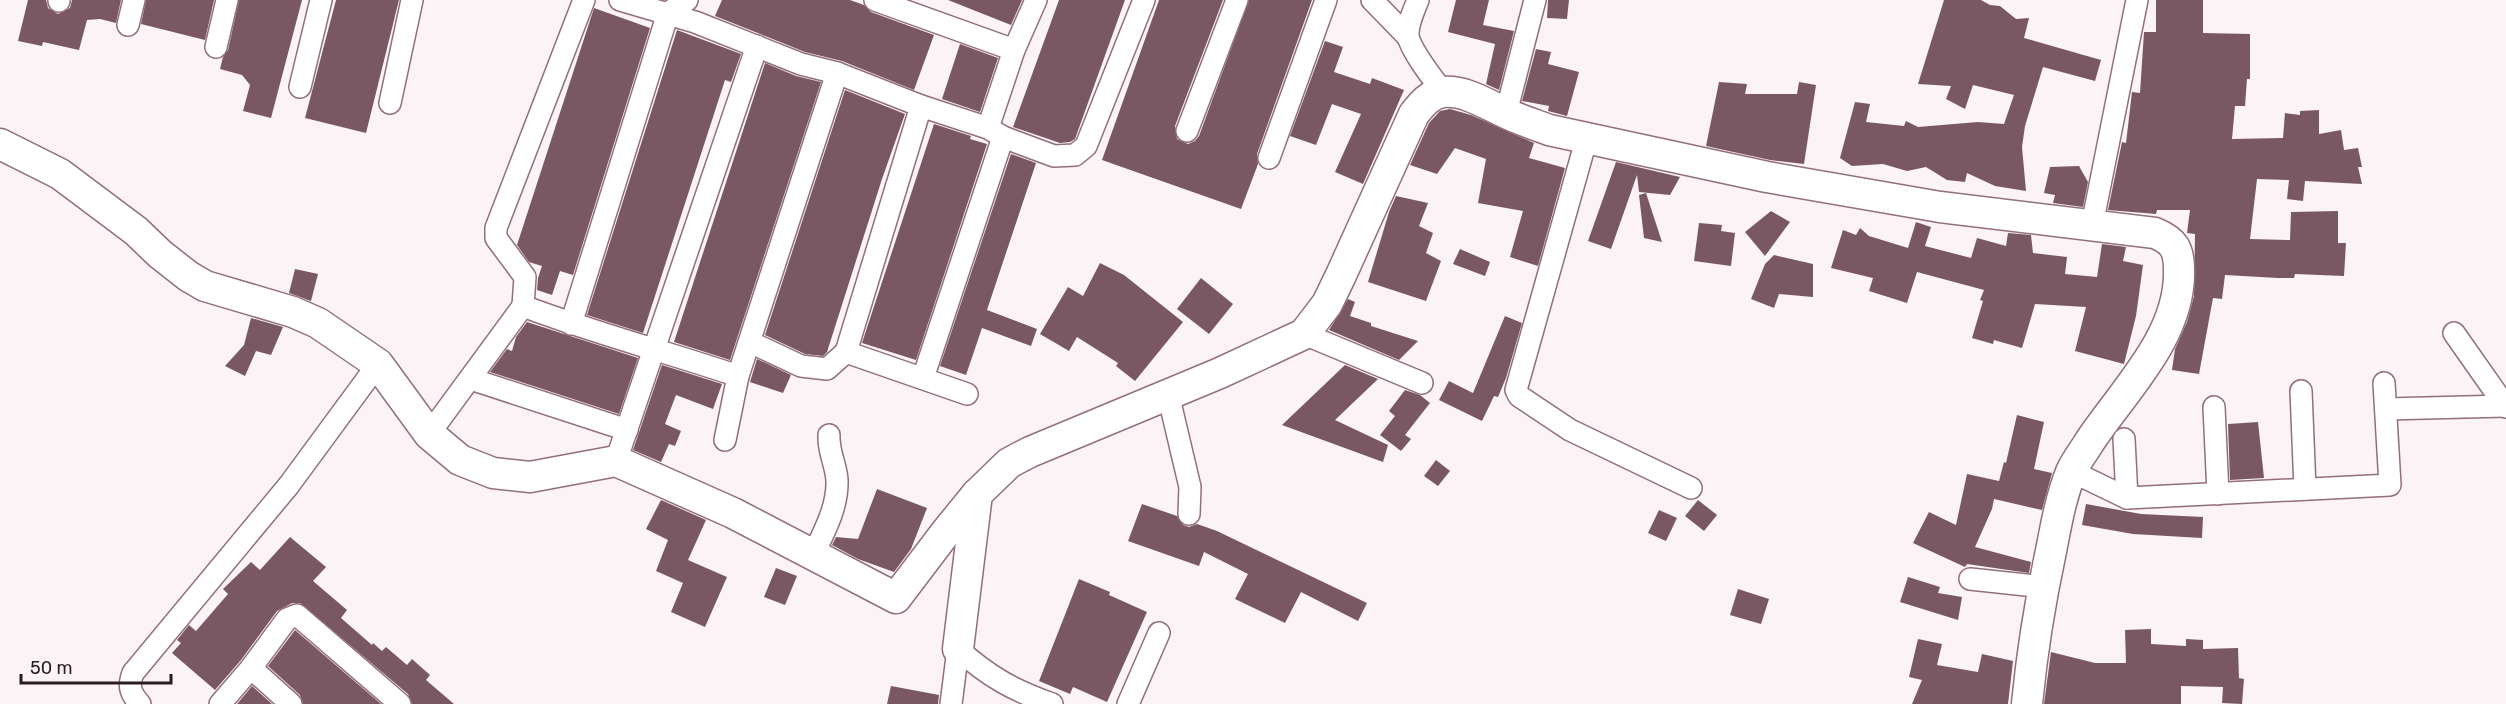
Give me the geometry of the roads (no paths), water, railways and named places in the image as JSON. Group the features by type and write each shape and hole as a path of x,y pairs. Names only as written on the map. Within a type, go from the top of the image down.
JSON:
{"street":[{"path":"128,25 134,0"},
{"path":"216,46 227,0"},
{"path":"300,87 321,0"},
{"path":"390,103 412,0"},
{"path":"429,434 523,306 525,277 496,238 496,228 584,0"},
{"path":"620,0 668,13 801,64 837,73 1054,156 1075,154 1086,146 1144,0"},
{"path":"571,324 668,13 687,0"},
{"path":"875,0 1014,51"},
{"path":"923,378 995,132 1014,51 1036,0"},
{"path":"1187,131 1237,0"},
{"path":"1269,158 1326,0"},
{"path":"1372,0 1408,37 1422,64 1443,92"},
{"path":"1408,37 1411,19 1418,0"},
{"path":"1506,113 1535,0"},
{"path":"2092,225 2137,0"},
{"path":"616,461 757,46"},
{"path":"725,441 738,376 837,73"},
{"path":"0,144 60,174 136,231 167,260 206,286 292,312 318,323 366,357 429,434 460,460 494,473 530,477 616,461 733,513 896,598 946,532 998,472 1020,458 1304,334 1327,303 1414,114 1428,98 1443,92 1463,95 1487,103 1549,130 1790,181 1940,207 2155,233 2173,242 2177,249 2180,277 2173,305 2157,345 2071,471 2057,519 2044,587 2034,640 2027,704"},
{"path":"750,342 801,366 827,369 846,352 921,106"},
{"path":"1587,137 1516,390 1518,396 1570,430 1690,488"},
{"path":"523,306 571,324 656,348 738,376"},
{"path":"2454,333 2506,406"},
{"path":"1304,334 1422,383"},
{"path":"846,352 967,394"},
{"path":"140,704 130,692 133,673 289,485 366,357"},
{"path":"471,379 627,430"},
{"path":"2071,471 2127,498 2390,485 2384,383"},
{"path":"2301,391 2305,489"},
{"path":"1168,394 1190,487 1189,514"},
{"path":"2386,409 2506,406"},
{"path":"2214,407 2218,494"},
{"path":"813,555 834,506 837,493 835,465 828,448 829,435"},
{"path":"2124,439 2127,498"},
{"path":"951,704 977,494"},
{"path":"1970,579 2044,587"},
{"path":"220,704 251,668 286,619 297,615 400,704"},
{"path":"1128,704 1160,633"},
{"path":"958,649 989,676 1021,699 1052,704"},
{"path":"251,668 291,704"}]}
